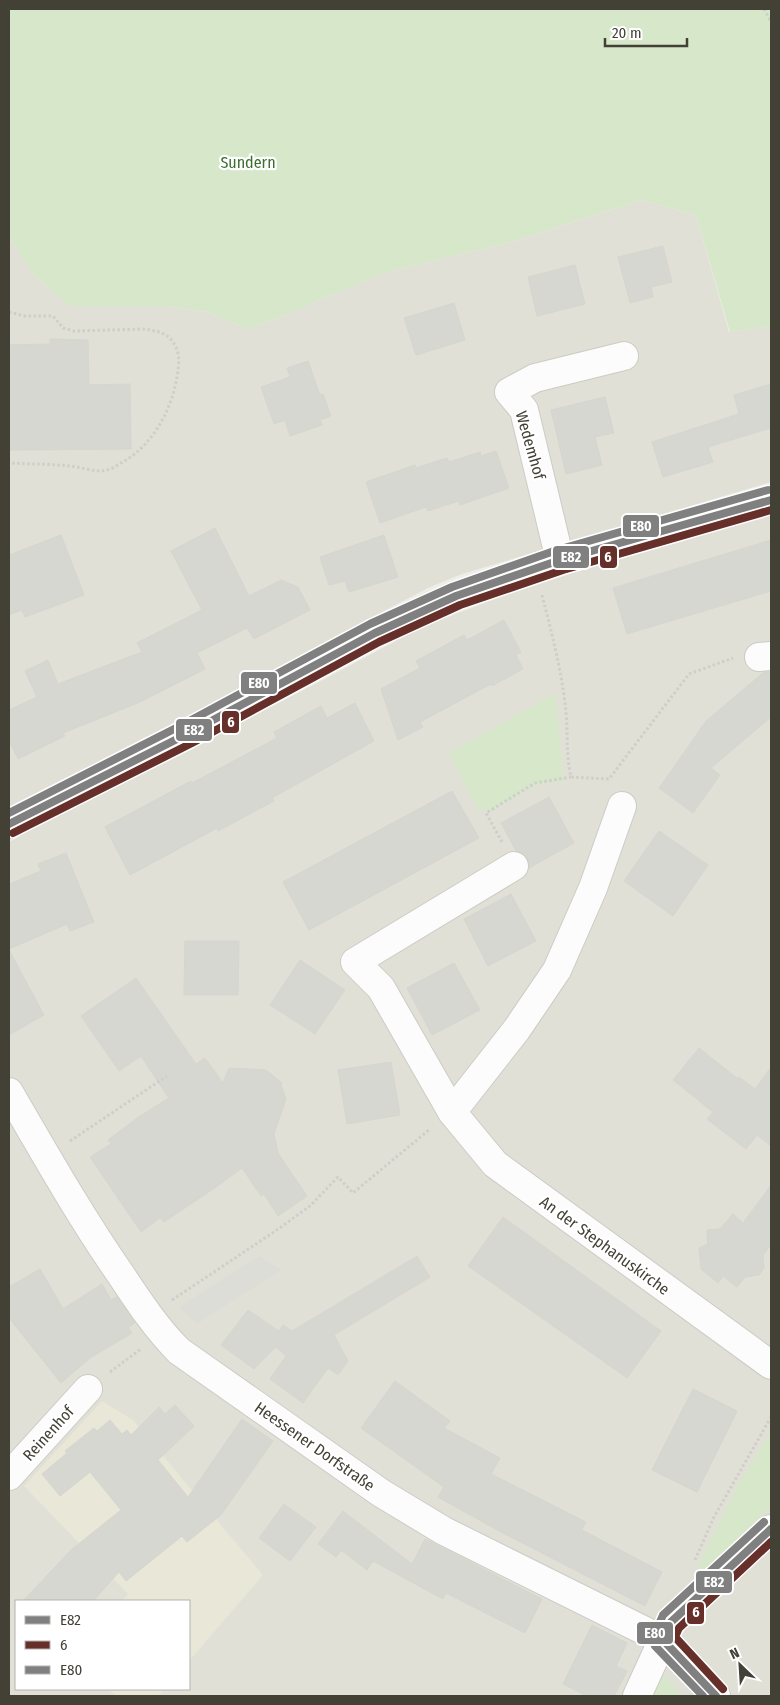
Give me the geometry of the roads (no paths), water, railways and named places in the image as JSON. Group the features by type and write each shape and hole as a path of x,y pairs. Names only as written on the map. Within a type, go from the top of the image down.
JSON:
{"street":[{"name":"Wedemhof","path":"548,564 524,410 509,392 535,378 624,356"},
{"path":"9,824 187,734 375,633 456,596 548,564 771,500"},
{"path":"452,1112 517,1029 557,970 592,888 622,806"},
{"name":"An der Stephanuskirche","path":"514,866 355,962 381,988 452,1112 495,1164 771,1365"},
{"name":"Heessener Dorfstraße","path":"9,1092 103,1250 156,1326 179,1351 381,1493 444,1531 663,1640 716,1696"},
{"name":"Reinenhof","path":"9,1476 88,1389"},
{"path":"637,1696 671,1622 771,1529"}],"park label":[{"name":"Sundern","path":"248,162"}]}
